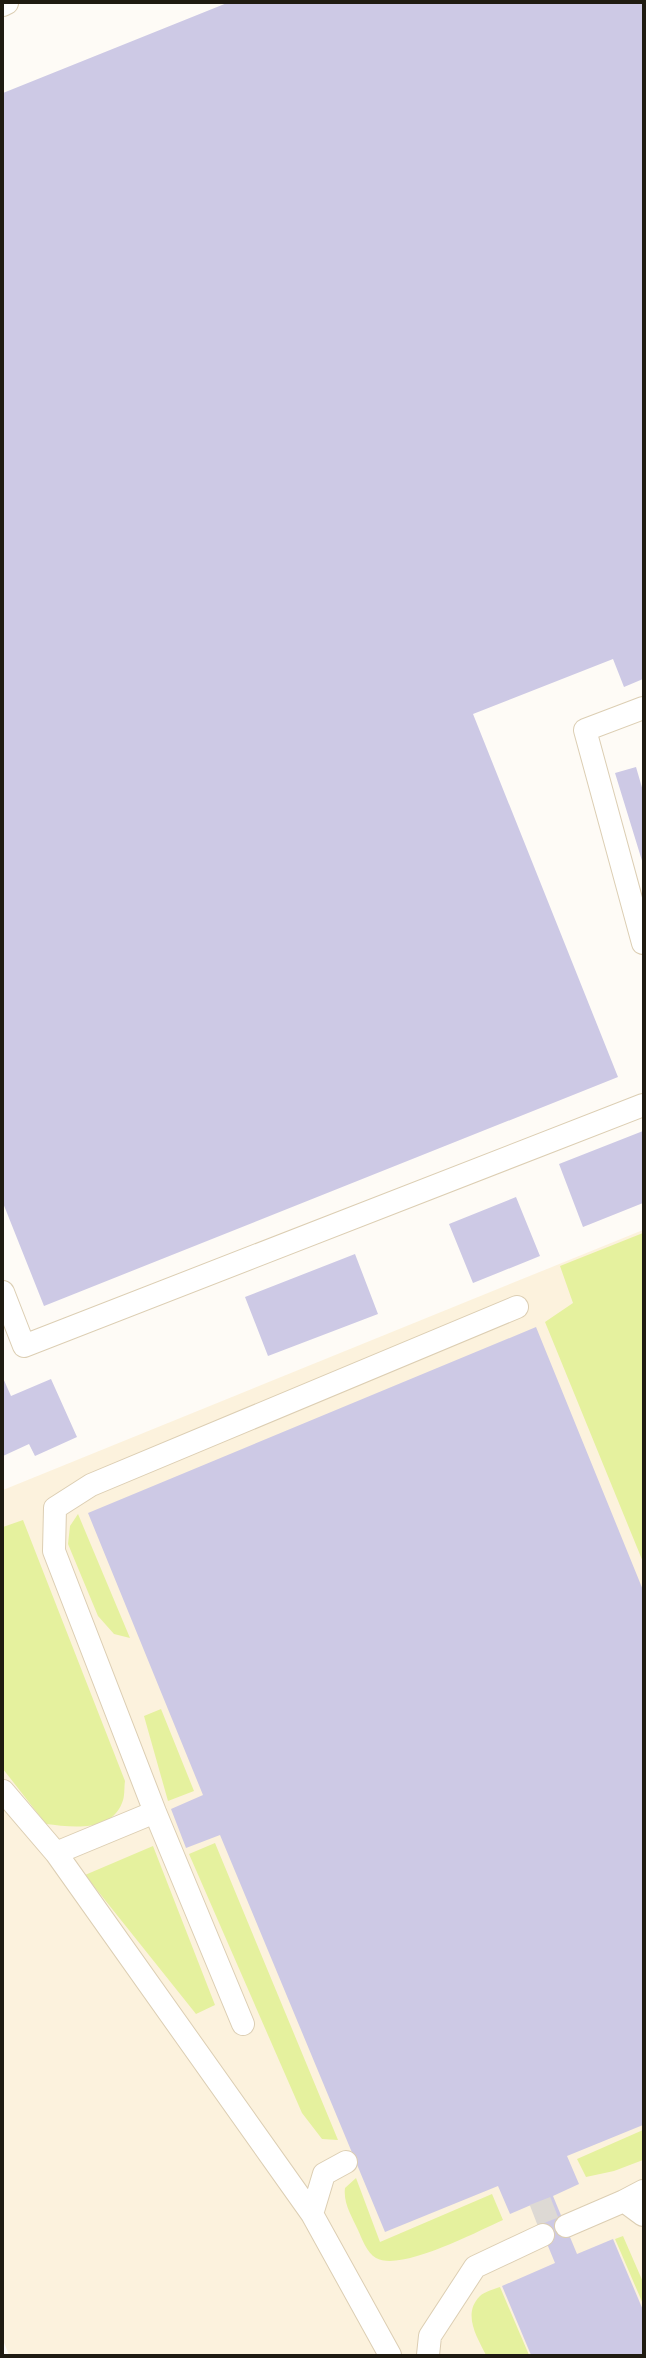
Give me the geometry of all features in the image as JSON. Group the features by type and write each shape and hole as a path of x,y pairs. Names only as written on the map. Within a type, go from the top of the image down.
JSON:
{"lane":[{"path":"3,5 7,3"},
{"path":"643,708 585,730 643,943"},
{"path":"3,1292 24,1346 643,1105"},
{"path":"243,2024 156,1812 54,1551 55,1508 91,1484 516,1307"},
{"path":"3,1791 56,1853 312,2214 390,2355"},
{"path":"56,1853 156,1812"},
{"path":"312,2214 324,2174 346,2162"},
{"path":"566,2226 624,2201 643,2191"},
{"path":"624,2201 643,2215"},
{"path":"428,2355 430,2336 475,2267 543,2236"}],"shaded area":[{"path":"643,1230 643,2355 9,2355 3,2340 3,1490"}],"green space":[{"path":"643,1233 643,1562 545,1322 573,1303 560,1266"},
{"path":"78,1514 130,1638 114,1634 98,1616 68,1544 70,1526"},
{"path":"23,1520 125,1781 123,1801 116,1813 109,1819 99,1824 78,1827 46,1824 3,1769 3,1527"},
{"path":"161,1709 194,1791 168,1801 144,1716"},
{"path":"215,1843 338,2140 322,2139 302,2113 189,1854"},
{"path":"153,1846 215,2005 196,2014 85,1875"},
{"path":"643,2130 643,2160 614,2171 586,2177 577,2159"},
{"path":"356,2178 380,2242 492,2194 503,2220 458,2241 421,2255 403,2260 388,2261 376,2258 365,2246 345,2199 345,2188"},
{"path":"623,2236 643,2282 643,2304 615,2239"},
{"path":"500,2287 529,2355 486,2355 475,2333 472,2310 475,2303 480,2296"}],"building":[{"path":"227,3 643,3 643,679 624,687 613,659 473,714 618,1077 44,1306 3,1203 3,93"},
{"path":"636,767 643,791 643,864 615,773"},
{"path":"643,1131 643,1203 583,1227 559,1164"},
{"path":"516,1197 540,1256 473,1283 449,1224"},
{"path":"355,1254 378,1314 268,1356 245,1297"},
{"path":"536,1327 643,1590 643,2125 567,2156 579,2184 553,2196 577,2254 613,2239 643,2310 643,2355 531,2355 502,2286 555,2263 531,2205 510,2214 498,2186 385,2232 220,1835 186,1848 171,1809 203,1795 88,1513"},
{"path":"3,1378 11,1396 51,1379 77,1437 35,1456 29,1444 3,1456"}],"tunnel":[{"path":"540,2201 552,2232"}]}
